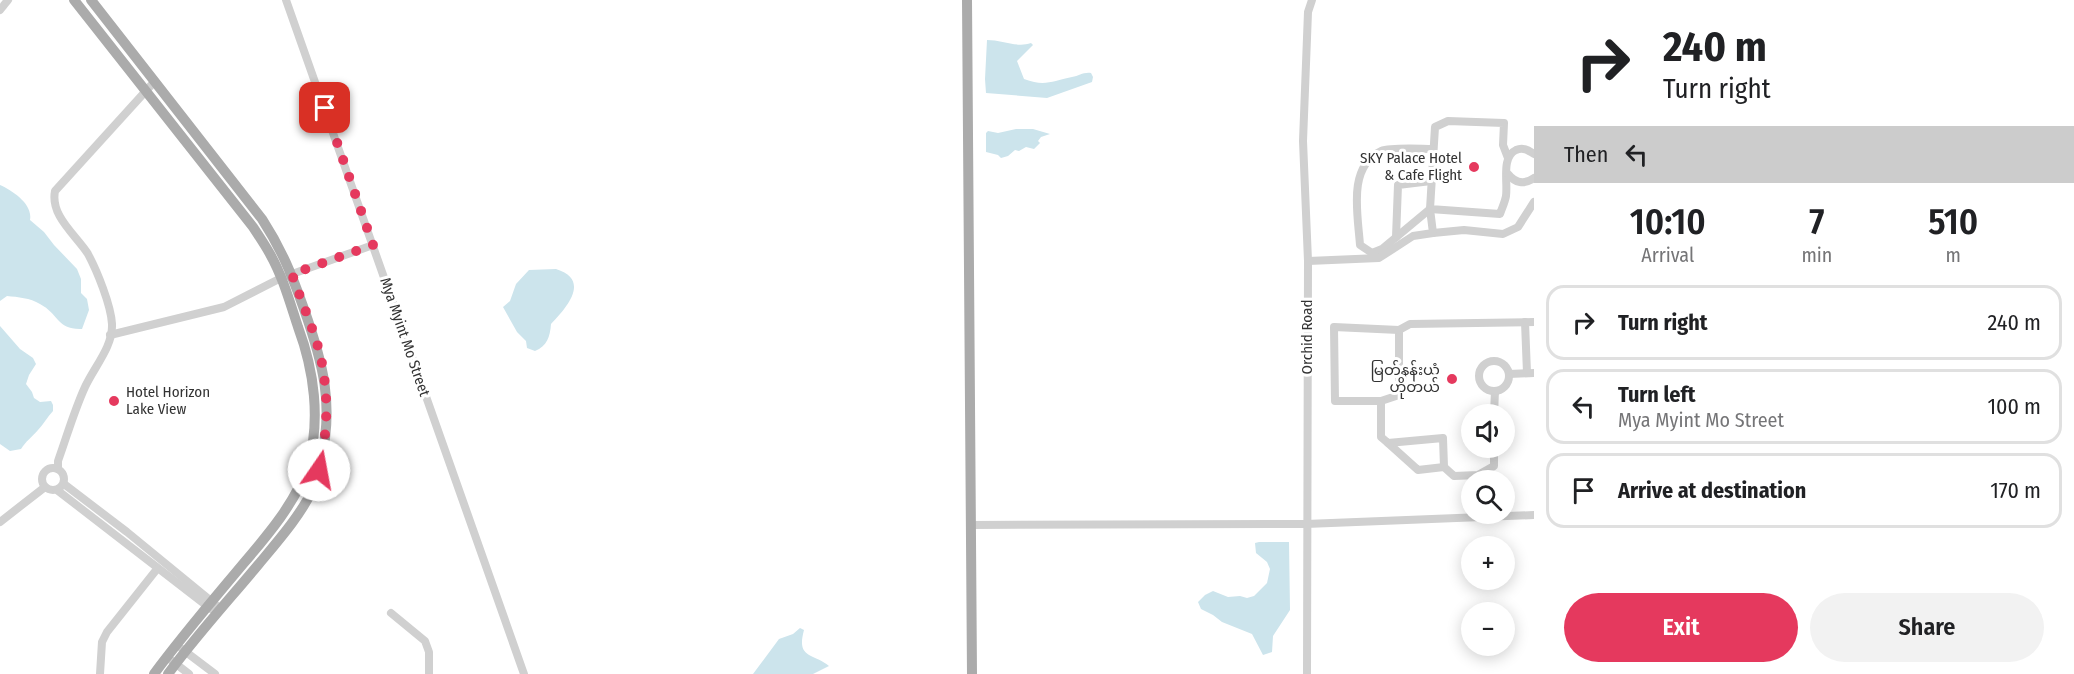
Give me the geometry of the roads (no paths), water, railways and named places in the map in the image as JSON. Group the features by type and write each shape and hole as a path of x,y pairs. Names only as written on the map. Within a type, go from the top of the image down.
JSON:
{"main road":[{"path":"74,0 150,86"},
{"path":"91,0 287,276 314,388 313,442 308,467 282,516 214,608 171,661 154,674"},
{"path":"967,0 972,674"},
{"path":"168,674 171,661"}],"street":[{"path":"0,10 8,0"},
{"name":"Mya Myint Mo Street","path":"286,0 524,674"},
{"name":"Orchid Road","path":"1307,674 1308,261 1303,141 1308,12 1312,0"},
{"path":"60,487 64,475 58,468 58,461 85,388 109,344 112,324 103,288 88,255 56,210 53,200 55,191 150,86"},
{"path":"1433,232 1430,209 1435,127 1448,121 1504,123 1503,145 1508,158"},
{"path":"1433,149 1383,150 1369,160 1361,171 1357,187 1360,245 1372,253 1382,249 1430,209 1500,214 1506,197 1508,158 1511,153 1521,149 1527,149 1534,154"},
{"path":"1508,174 1521,183 1534,178"},
{"path":"1396,237 1398,184 1431,181"},
{"path":"1308,261 1379,258 1413,236 1433,232 1464,230 1503,234 1518,227 1534,202"},
{"path":"110,335 224,307 287,276 373,245"},
{"path":"1399,330 1399,395 1381,401 1335,401 1334,327 1399,330 1410,324 1530,322 1531,373 1509,374"},
{"path":"1491,361 1505,365 1509,374 1504,387 1495,391 1485,388 1479,380 1480,370 1491,361"},
{"path":"1494,404 1495,391"},
{"path":"1381,401 1380,437 1418,470 1444,467"},
{"path":"1388,443 1443,438 1444,467 1454,476 1478,476 1494,466 1494,458"},
{"path":"45,487 42,478 45,471 53,467 58,468"},
{"path":"45,487 48,489 60,487 127,532 214,608"},
{"path":"0,522 45,487"},
{"path":"60,487 157,569 214,608"},
{"path":"971,525 1306,524 1534,515"},
{"path":"121,540 127,532"},
{"path":"100,674 102,642 107,632 157,569"},
{"path":"391,613 425,641 429,652 429,674"},
{"path":"181,648 215,674"},
{"path":"171,661 189,674"}],"water":[{"path":"987,40 1033,45 1017,61 1024,79 1038,83 1091,73 1092,82 1047,98 986,93"},
{"path":"1016,129 1033,129 1050,134 1041,137 1038,141 1040,143 1034,149 1026,147 1019,151 1015,150 1001,158 986,152 986,133 988,131 998,133"},
{"path":"0,185 25,203 30,220 77,269 81,279 81,293 87,299 89,310 82,329 68,327 46,308 32,300 7,296 0,301"},
{"path":"556,269 572,280 573,294 551,324 549,337 545,344 535,351 527,348 526,341 517,332 503,307 510,301 516,284 529,270"},
{"path":"0,326 20,349 33,358 36,364 26,384 34,398 40,402 51,401 53,405 53,411 21,449 10,451 0,444"},
{"path":"1289,542 1290,610 1273,636 1272,652 1263,655 1252,634 1222,622 1201,609 1198,602 1213,591 1228,597 1254,596 1267,583 1270,569 1267,562 1256,553 1255,543"},
{"path":"800,628 804,630 802,646 804,651 829,666 813,674 753,674 779,639 793,634"}],"place":[{"name":"SKY Palace Hotel & Cafe Flight","path":"1474,167"},
{"name":"မြတ်နန်းယုံ ဟိုတယ်","path":"1452,379"},
{"name":"Hotel Horizon Lake View","path":"114,401"}]}
